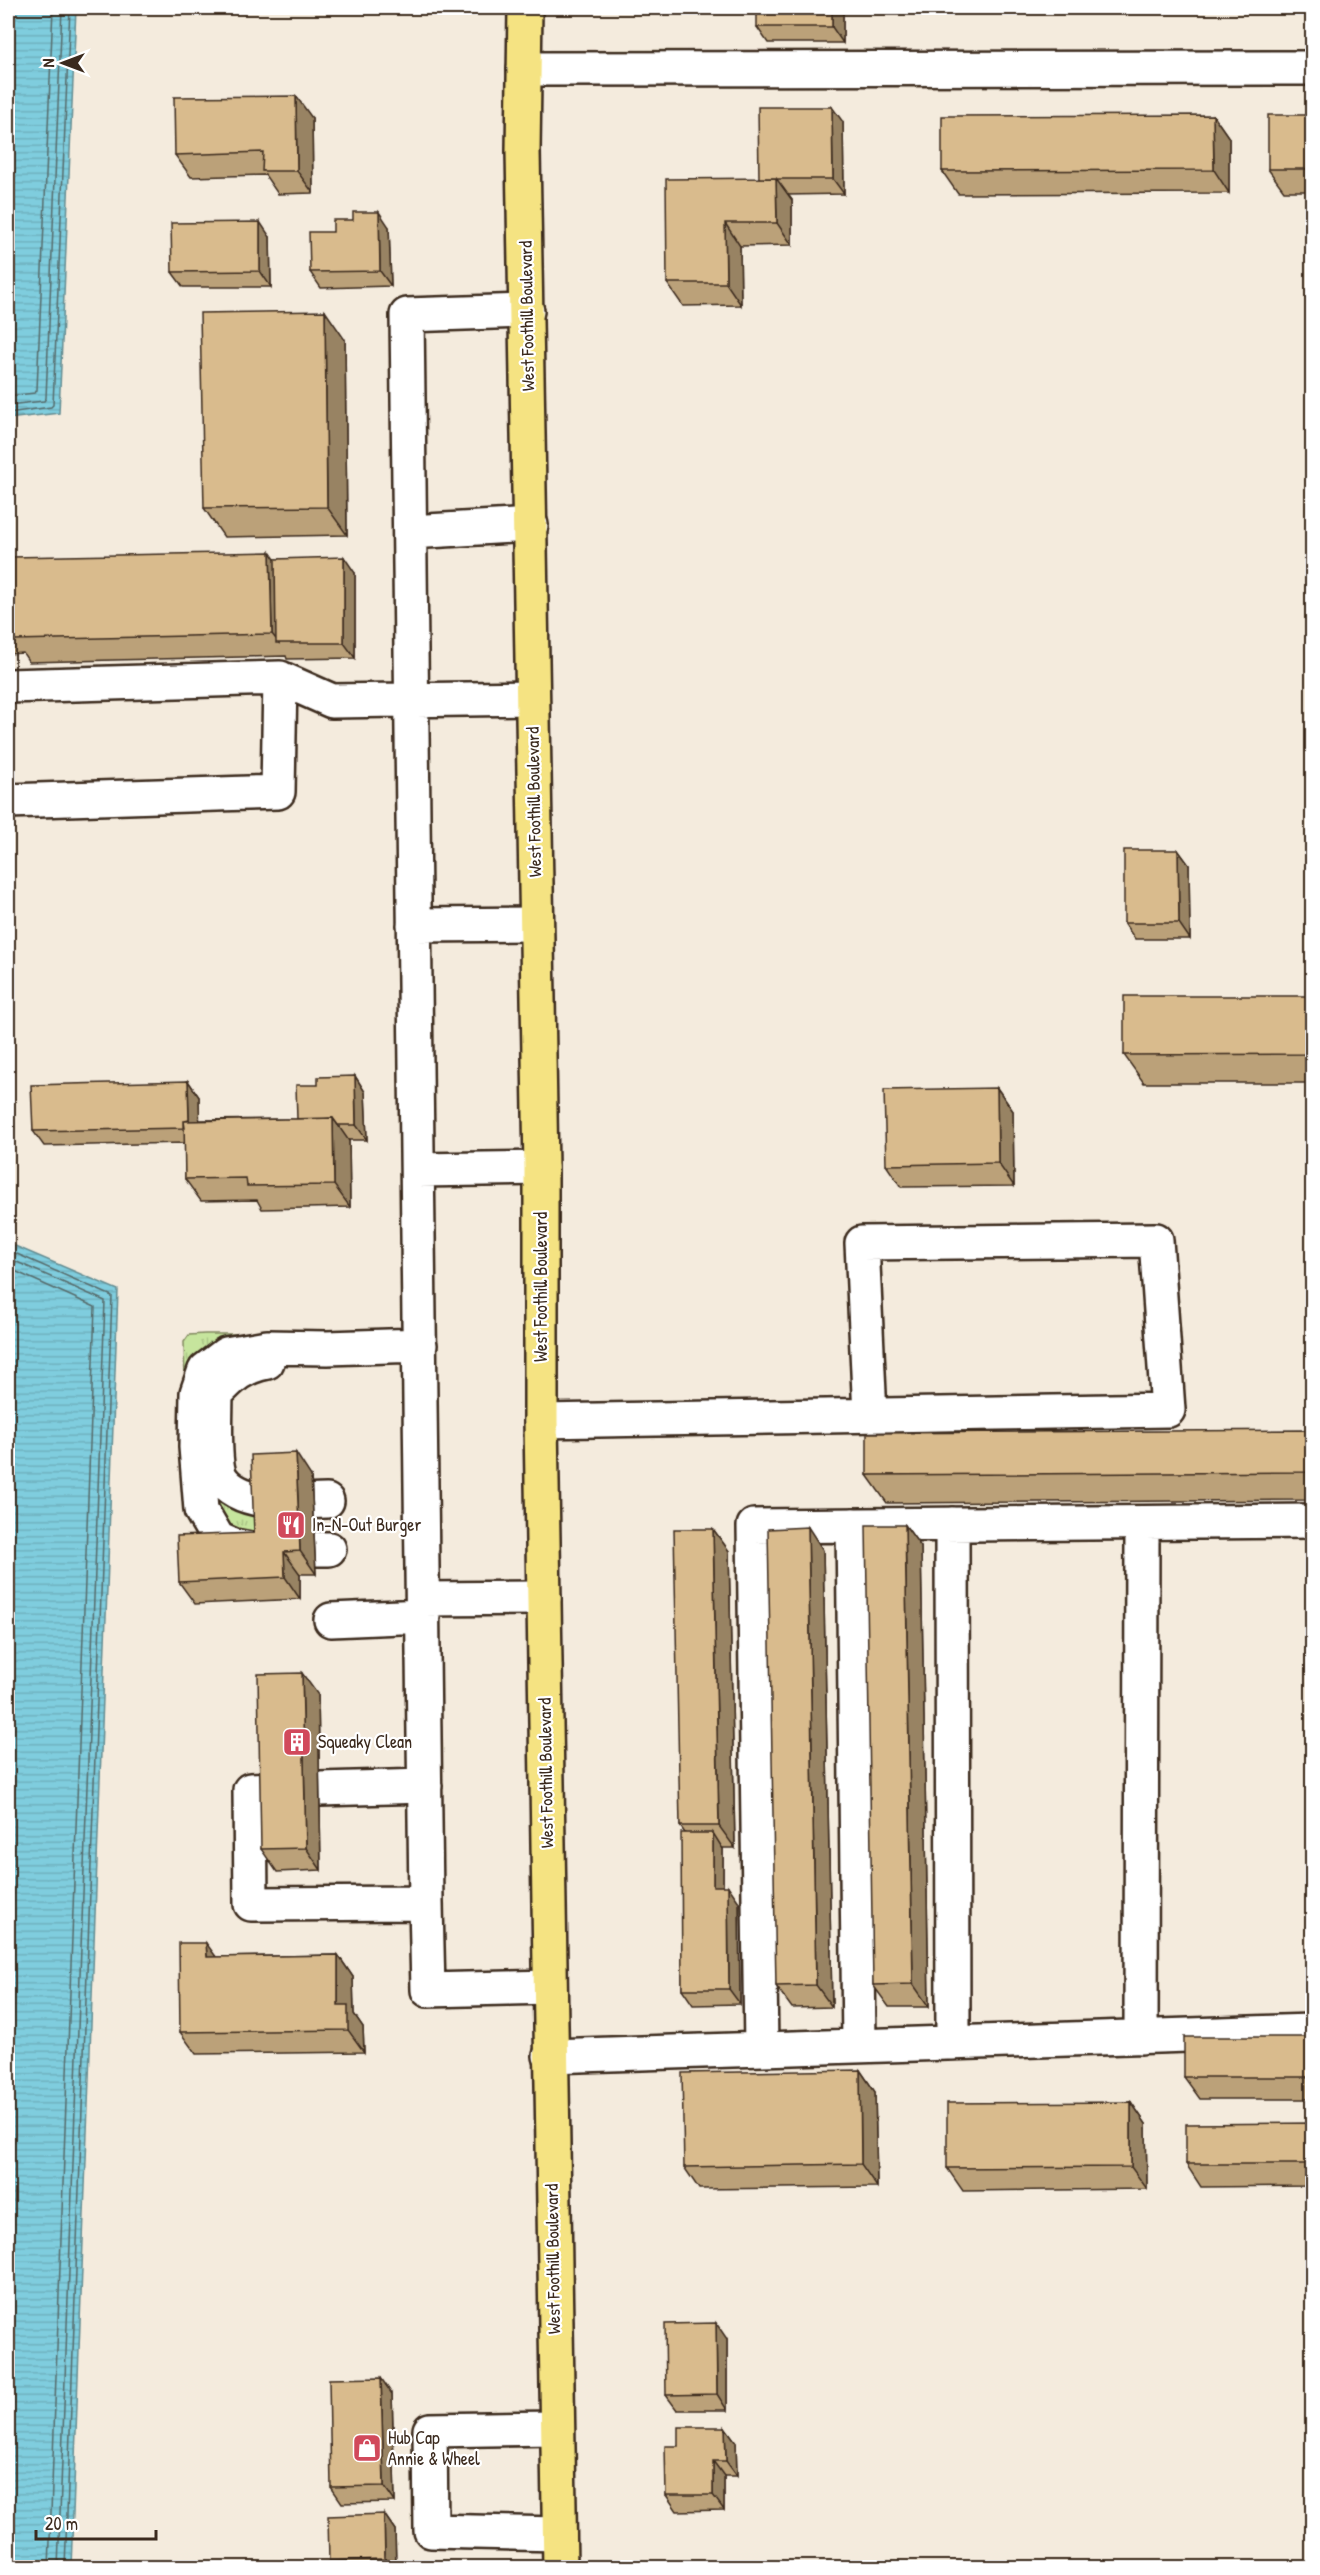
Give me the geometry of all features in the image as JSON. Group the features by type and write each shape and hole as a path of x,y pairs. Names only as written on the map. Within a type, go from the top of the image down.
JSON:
{"main road":[{"name":"West Foothill Boulevard","path":"525,8 535,924 541,1168 541,1421 560,2568"}],"lane":[{"path":"524,69 1312,68"},
{"path":"527,311 407,315 426,1903 428,1990 549,1987"},
{"path":"410,532 531,525"},
{"path":"8,686 280,678 332,701 532,698"},
{"path":"8,801 278,792 280,678"},
{"path":"414,925 535,924"},
{"path":"418,1170 541,1168"},
{"path":"541,1421 1168,1410 1156,1240 862,1242 870,1415"},
{"path":"329,1549 250,1549 234,1546 218,1539 201,1510 196,1447 197,1393 206,1370 226,1354 267,1347 420,1346"},
{"path":"327,1348 248,1366 216,1394 216,1432 220,1476 232,1489 246,1497 267,1500 327,1501"},
{"path":"761,2049 754,1526 1312,1521"},
{"path":"1141,2037 1142,1522"},
{"path":"952,1524 953,2043"},
{"path":"853,1525 859,2046"},
{"path":"331,1620 423,1608 544,1598"},
{"path":"320,1789 425,1786"},
{"path":"276,1789 250,1790 251,1904 426,1903"},
{"path":"550,2056 1312,2031"},
{"path":"556,2428 430,2430 431,2531 559,2534"}],"green space":[{"path":"246,1334 185,1384 184,1342 189,1335"},
{"path":"213,1482 259,1509 260,1544 230,1528 225,1522 217,1507"}],"water":[{"path":"8,8 76,8 59,413 8,419"},
{"path":"8,1243 118,1290 71,2567 8,2567"}],"building":[{"path":"757,8 832,8 832,27 757,27"},
{"path":"296,96 297,171 262,171 263,152 175,155 174,97"},
{"path":"758,107 832,107 833,179 759,178"},
{"path":"1213,115 1214,170 942,171 942,116"},
{"path":"1268,115 1312,115 1312,169 1268,169"},
{"path":"776,178 777,223 725,223 726,283 667,283 666,179"},
{"path":"353,212 379,212 380,271 310,272 309,232 333,232 333,220 353,220"},
{"path":"260,222 260,271 172,272 171,223"},
{"path":"325,311 327,507 204,508 200,313"},
{"path":"270,552 272,634 14,640 12,557"},
{"path":"344,557 344,643 276,643 275,559"},
{"path":"8,566 12,566 14,638 8,638"},
{"path":"1124,850 1178,850 1179,923 1124,923"},
{"path":"1124,996 1312,996 1312,1054 1124,1055"},
{"path":"355,1076 356,1125 338,1125 333,1118 297,1119 296,1085 318,1085 318,1077"},
{"path":"188,1081 189,1120 184,1121 185,1128 33,1131 31,1085"},
{"path":"997,1088 998,1163 886,1165 884,1090"},
{"path":"333,1118 334,1185 247,1186 246,1178 185,1179 184,1121"},
{"path":"1312,1430 1312,1472 867,1475 867,1433"},
{"path":"296,1453 300,1551 284,1552 285,1577 179,1582 177,1536 254,1533 251,1455"},
{"path":"866,1525 905,1525 913,1984 873,1985"},
{"path":"808,1527 816,1985 776,1986 768,1529"},
{"path":"674,1529 713,1529 719,1826 680,1826"},
{"path":"302,1673 306,1848 261,1849 258,1674"},
{"path":"681,1833 713,1833 713,1886 728,1886 729,1989 682,1989"},
{"path":"179,1943 206,1943 207,1957 338,1955 338,2005 348,2005 348,2030 180,2032"},
{"path":"1184,2037 1312,2037 1312,2077 1184,2077"},
{"path":"860,2070 861,2164 684,2167 682,2073"},
{"path":"1131,2102 1131,2167 947,2168 947,2103"},
{"path":"1312,2123 1312,2164 1186,2164 1186,2124"},
{"path":"716,2323 717,2394 666,2395 665,2324"},
{"name":"Hub Cap Annie & Wheel","path":"381,2378 384,2486 331,2487 329,2379"},
{"path":"678,2427 725,2427 726,2461 713,2461 713,2495 666,2495 665,2446 678,2446"},
{"path":"384,2514 385,2559 329,2561 328,2516"}],"place":[{"name":"In-N-Out Burger","path":"291,1525"},
{"name":"Squeaky Clean","path":"297,1742"},
{"name":"Hub Cap Annie & Wheel","path":"367,2448"}]}
